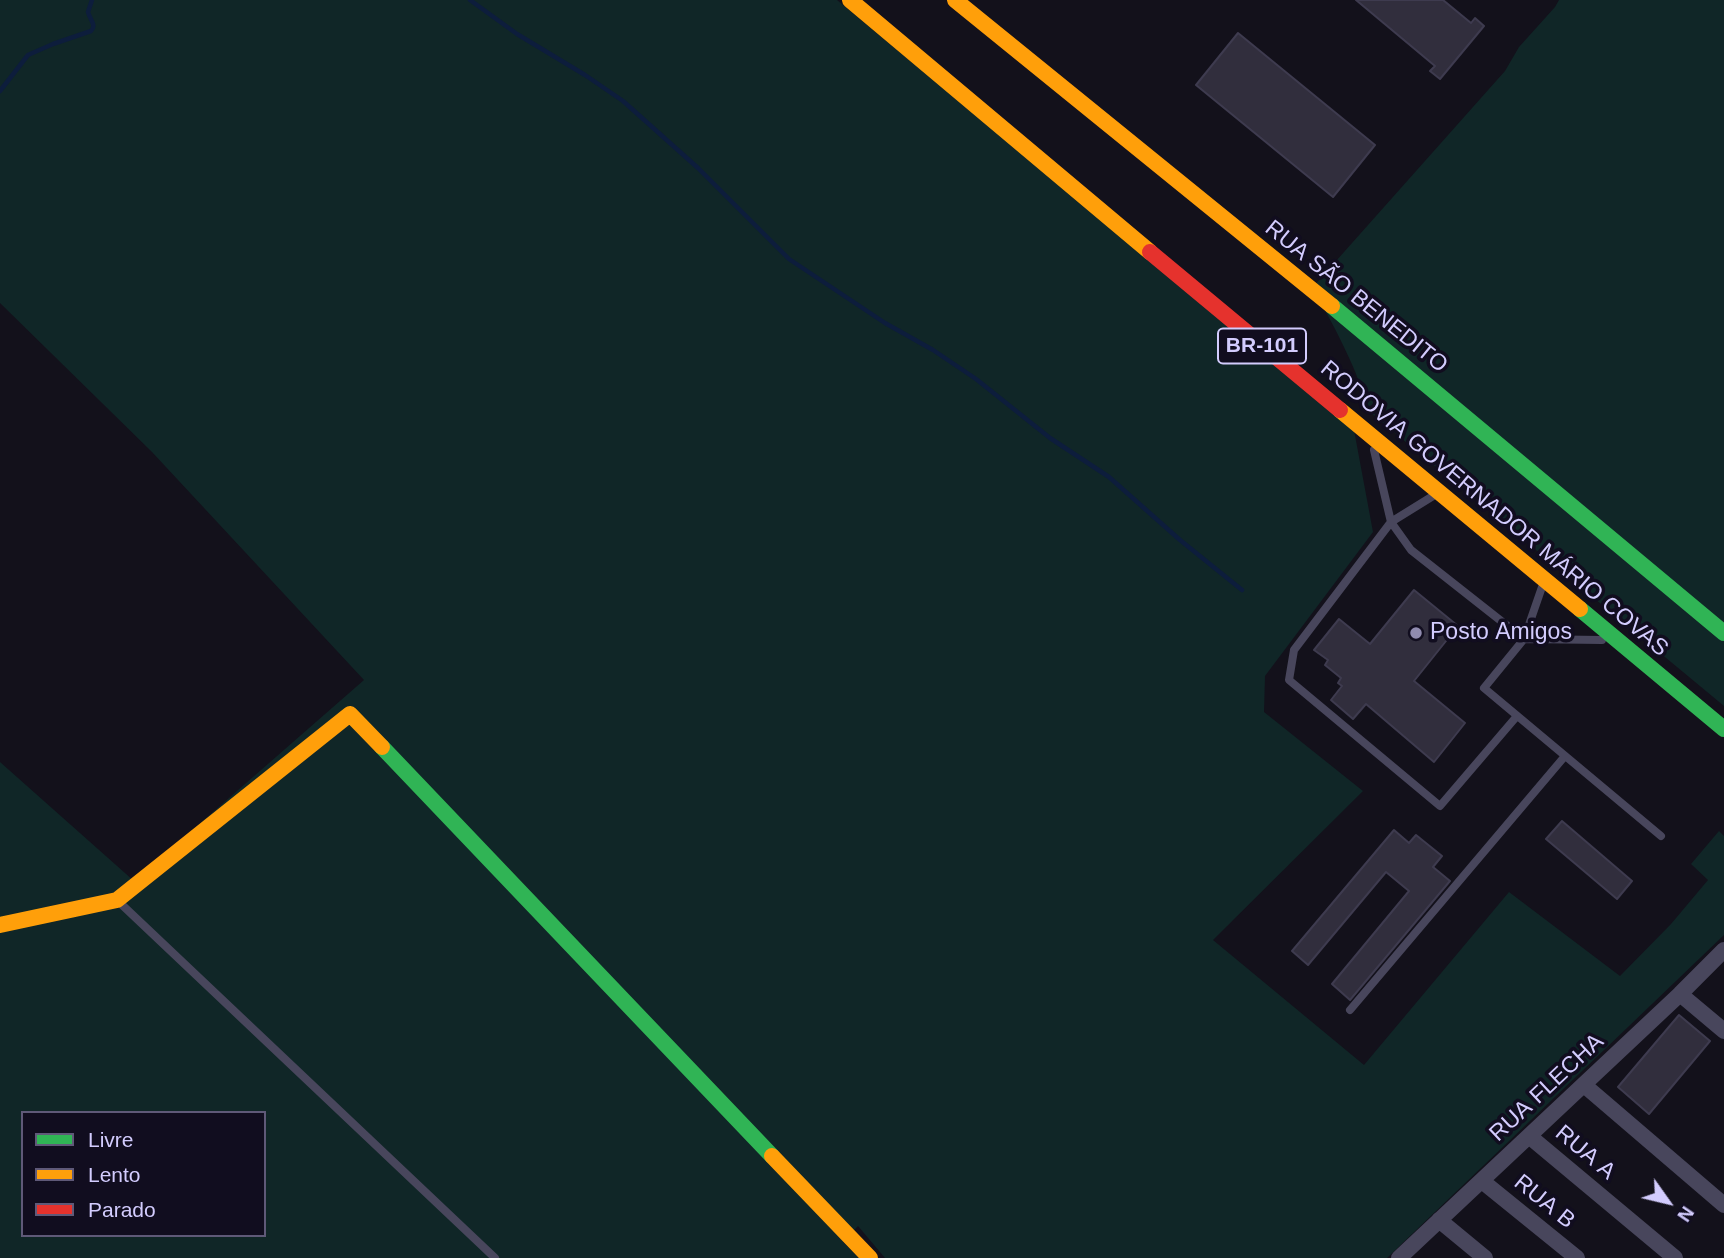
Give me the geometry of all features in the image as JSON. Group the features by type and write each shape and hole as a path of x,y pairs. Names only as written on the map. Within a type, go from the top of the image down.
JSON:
{"main road":[{"name":"RODOVIA GOVERNADOR MÁRIO COVAS","path":"850,0 1724,729"},
{"name":"RUA SÃO BENEDITO","path":"956,0 1411,371 1724,633"},
{"path":"0,925 117,900 350,714 870,1258"}],"street":[{"name":"RUA FLECHA","path":"1399,1258 1724,950"},
{"path":"1680,994 1724,1031"},
{"path":"1584,1085 1724,1205"},
{"name":"RUA A","path":"1529,1136 1675,1258"},
{"name":"RUA B","path":"1482,1181 1577,1258"},
{"path":"1439,1220 1485,1258"}],"lane":[{"path":"1370,434 1391,522 1411,550 1524,639 1616,640"},
{"path":"1438,493 1391,522 1294,650 1289,680 1440,806 1517,716"},
{"path":"1545,581 1524,639 1484,688 1661,836"},
{"path":"1350,1010 1564,755"},
{"path":"117,900 495,1258"}],"green space":[{"path":"0,0 837,0 1354,430 1373,532 1265,676 1264,712 1363,791 1213,940 1364,1065 1509,892 1620,976 1671,924 1708,880 1691,864 1719,831 1724,836 1724,935 1387,1258 885,1258 858,1226 843,1242 859,1258 0,1258 0,762 134,881 364,680 152,452 0,303"},
{"path":"1559,0 1724,0 1724,706 1366,409 1352,365 1312,288 1505,71 1519,47"}],"building":[{"path":"1356,0 1443,0 1471,23 1475,18 1484,26 1440,79 1430,71 1435,66"},
{"path":"1238,33 1375,145 1333,197 1196,85"},
{"path":"1414,590 1458,626 1414,681 1465,723 1434,762 1366,704 1353,719 1331,700 1342,686 1338,683 1341,678 1325,665 1328,660 1314,650 1339,619 1370,644"},
{"path":"1562,821 1632,881 1617,899 1546,839"},
{"path":"1394,830 1409,843 1416,835 1442,856 1433,867 1450,881 1350,1000 1332,984 1409,891 1386,872 1308,965 1292,951"},
{"path":"1679,1015 1710,1041 1649,1114 1618,1087"}],"waterway":[{"path":"0,91 28,55 91,31 93,24 88,12 92,0"},
{"path":"470,0 517,34 623,101 698,168 789,259 976,379 1050,438 1109,477 1242,590"}],"traffic: fast":[{"path":"1332,306 1724,633"},
{"path":"1580,609 1724,729"},
{"path":"382,747 772,1156"}],"traffic: slow":[{"path":"850,0 1150,252"},
{"path":"955,0 1332,306"},
{"path":"1340,410 1580,609"},
{"path":"0,925 117,900 350,714 382,747"},
{"path":"772,1156 870,1258"}],"traffic: jam":[{"path":"1150,252 1340,410"}],"place":[{"name":"Posto Amigos","path":"1416,633"}]}
